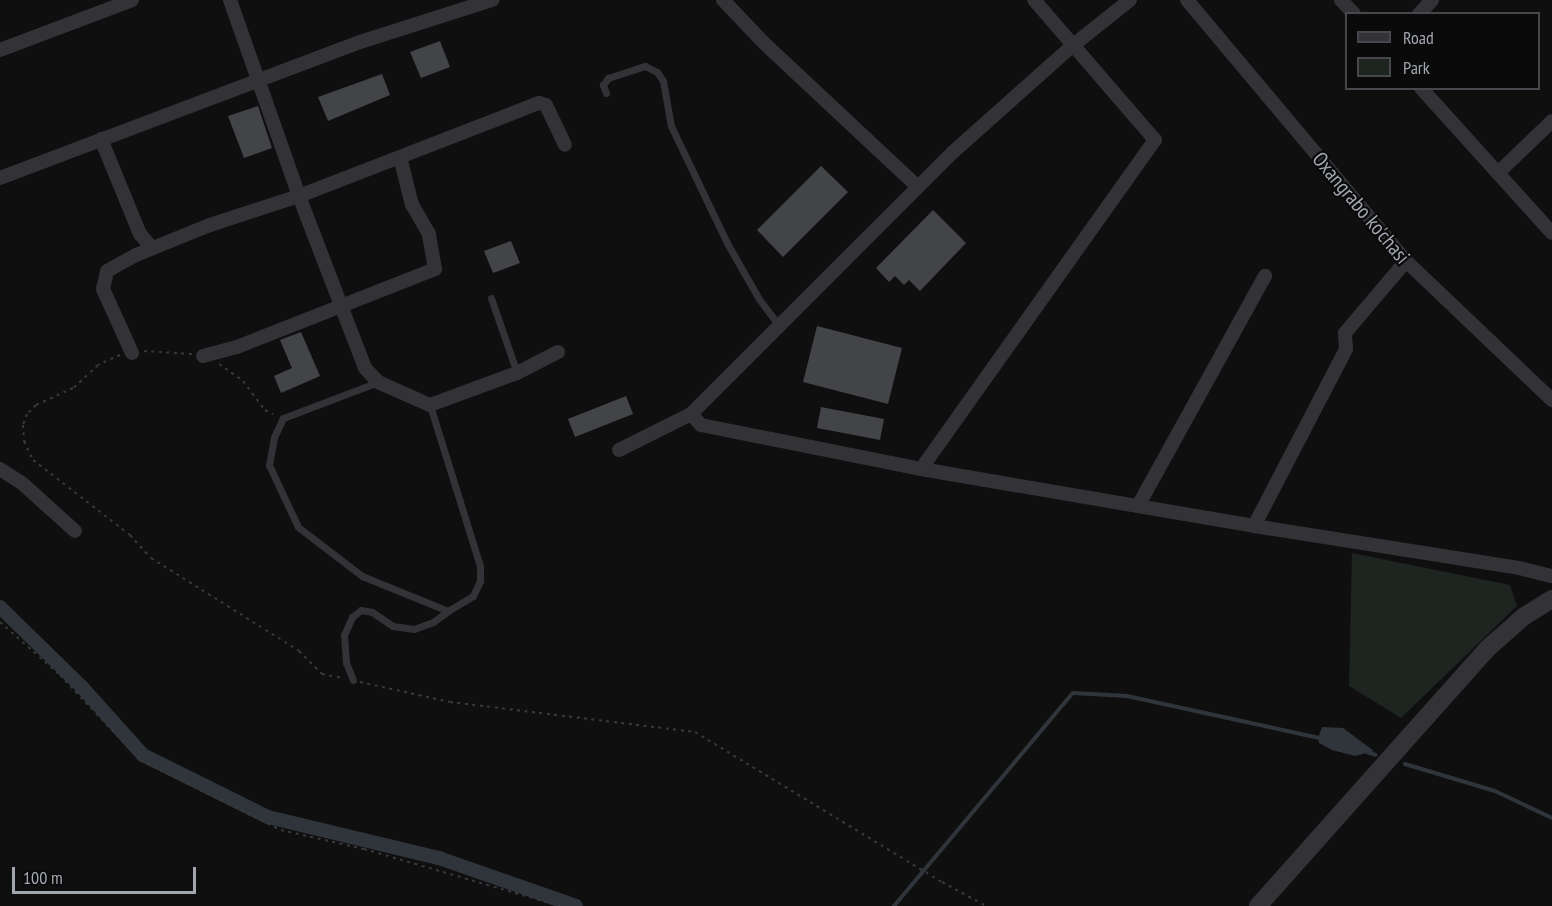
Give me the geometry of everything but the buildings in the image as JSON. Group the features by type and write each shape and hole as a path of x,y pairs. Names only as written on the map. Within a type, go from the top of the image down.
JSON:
{"street":[{"path":"0,50 132,0"},
{"path":"230,0 299,196 365,368 378,382 430,405 517,373 558,352"},
{"path":"0,178 360,42 492,0"},
{"path":"723,0 918,187"},
{"path":"921,469 1155,140 1034,0"},
{"path":"619,450 691,414 918,187 1072,46 1130,0"},
{"name":"Oxangrabo ko'chasi","path":"1187,0 1406,261 1552,400"},
{"path":"1341,0 1352,12"},
{"path":"1421,12 1432,0"},
{"path":"1423,90 1552,233"},
{"path":"132,353 103,289 107,271 152,248 207,226 299,196 539,103 546,105 566,145"},
{"path":"1498,173 1552,121"},
{"path":"101,139 140,234 152,248"},
{"path":"202,356 237,347 435,269 429,234 412,205 400,157"},
{"path":"1254,526 1346,349 1345,333 1406,261"},
{"path":"1138,506 1265,276"},
{"path":"691,414 701,425 921,469 1254,526 1519,568 1552,576"},
{"path":"0,469 23,484 75,531"},
{"path":"1258,906 1487,649 1523,616 1552,599"}],"lane":[{"path":"606,93 603,85 608,78 645,66 657,72 663,81 671,126 717,221 759,298 779,326"},
{"path":"491,298 517,373"},
{"path":"378,382 283,418 274,437 268,465 298,527 362,576 448,611"},
{"path":"353,681 346,663 344,635 352,617 361,610 372,612 393,626 414,630 433,622 473,596 480,581 480,566 430,405"}],"path":[{"path":"283,418 265,410 243,381 231,375 216,361 202,356 150,350 132,353 98,365 73,388 36,405 27,414 23,425 24,441 33,460 130,535 151,558 299,651 322,674 450,702 695,732 942,882 986,906"},
{"path":"0,622 60,675 140,760 280,830 364,849 560,906"}],"green space":[{"path":"1352,553 1510,585 1517,606 1401,718 1349,686"}],"shaded area":[{"path":"1322,727 1343,728 1374,751 1355,756 1332,750 1319,743 1318,738"}],"waterway":[{"path":"0,607 81,686 143,755 268,817 439,858 576,906"},
{"path":"894,906 1073,693 1127,696 1320,738"},
{"path":"1367,752 1376,755"},
{"path":"1405,764 1495,791 1552,818"}]}
